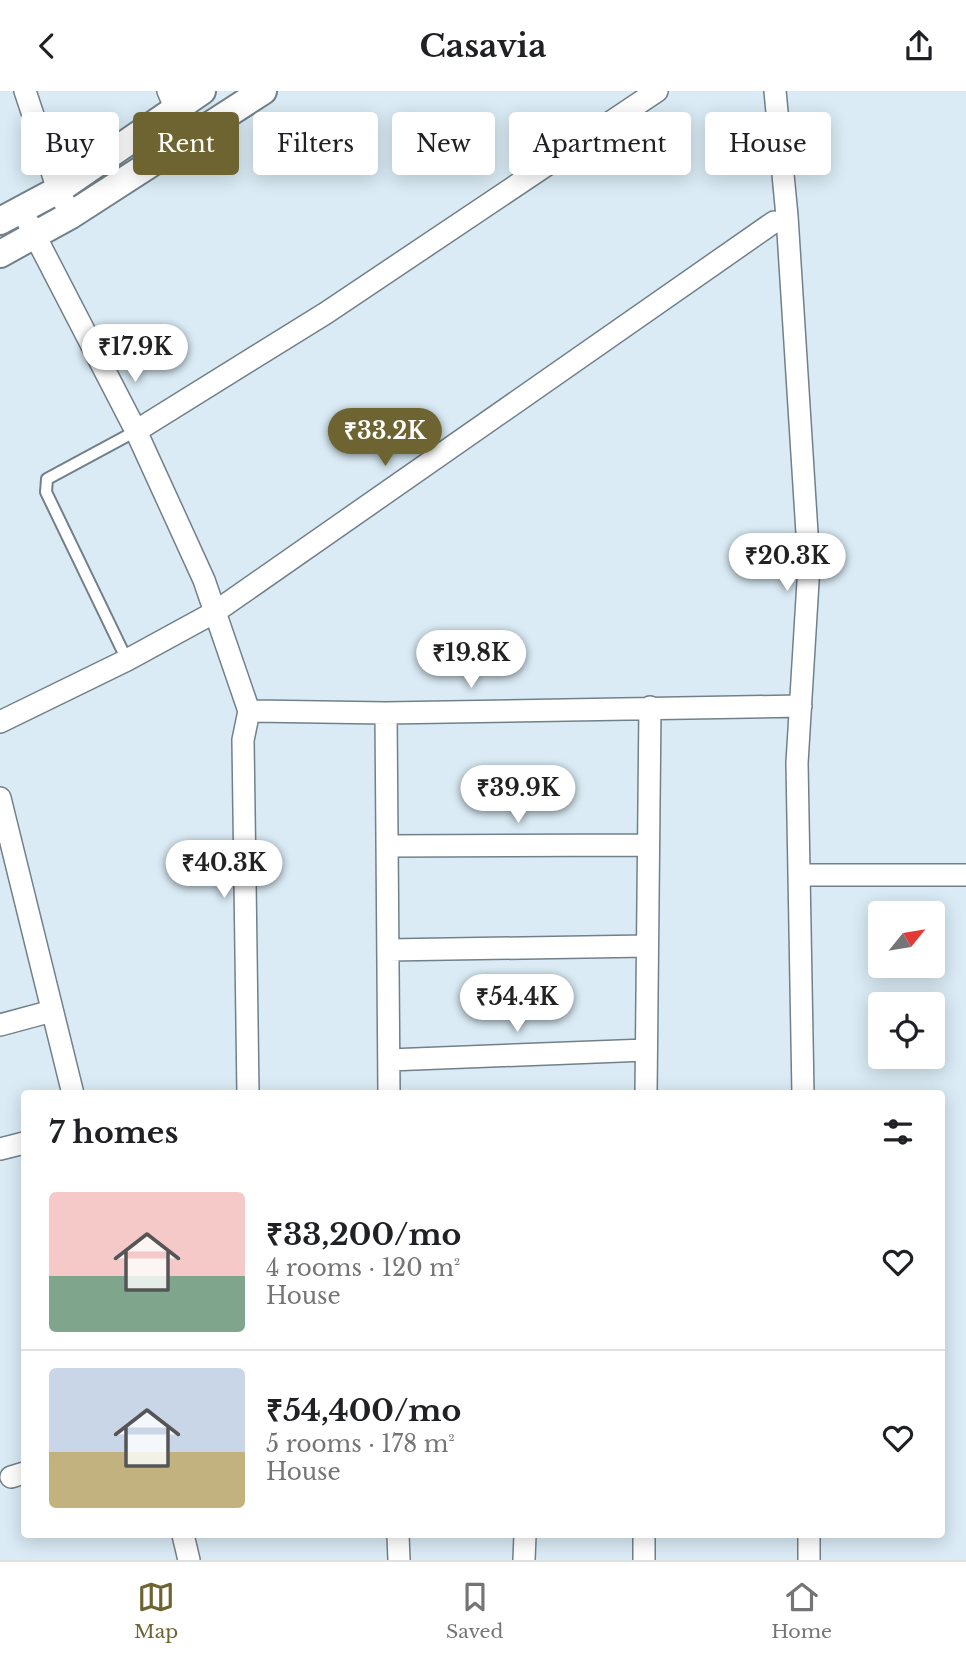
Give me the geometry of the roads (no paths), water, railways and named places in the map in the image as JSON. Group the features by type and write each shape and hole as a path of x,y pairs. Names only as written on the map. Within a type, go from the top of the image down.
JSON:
{"street":[{"path":"25,91 58,190 71,215"},
{"path":"202,91 171,100 58,190 11,216 36,237 136,431 204,580 249,711 243,740 247,1090"},
{"path":"231,112 264,91"},
{"path":"136,431 326,313 657,91"},
{"path":"775,91 787,216 809,565 797,762 803,1090"},
{"path":"0,254 36,237 133,175"},
{"path":"0,722 127,660 215,613 774,222"},
{"path":"249,711 386,713 801,706"},
{"path":"646,1090 650,707"},
{"path":"386,713 389,1090"},
{"path":"0,798 72,1090"},
{"path":"387,846 648,845"},
{"path":"800,875 966,876"},
{"path":"388,950 647,946"},
{"path":"0,1024 52,1011"},
{"path":"389,1060 646,1051"},
{"path":"0,1149 21,1144"},
{"path":"184,1538 189,1560"},
{"path":"398,1538 399,1560"},
{"path":"524,1538 524,1560"},
{"path":"644,1538 644,1560"},
{"path":"809,1538 809,1560"}],"lane":[{"path":"127,660 47,492 47,479 136,431"}]}
